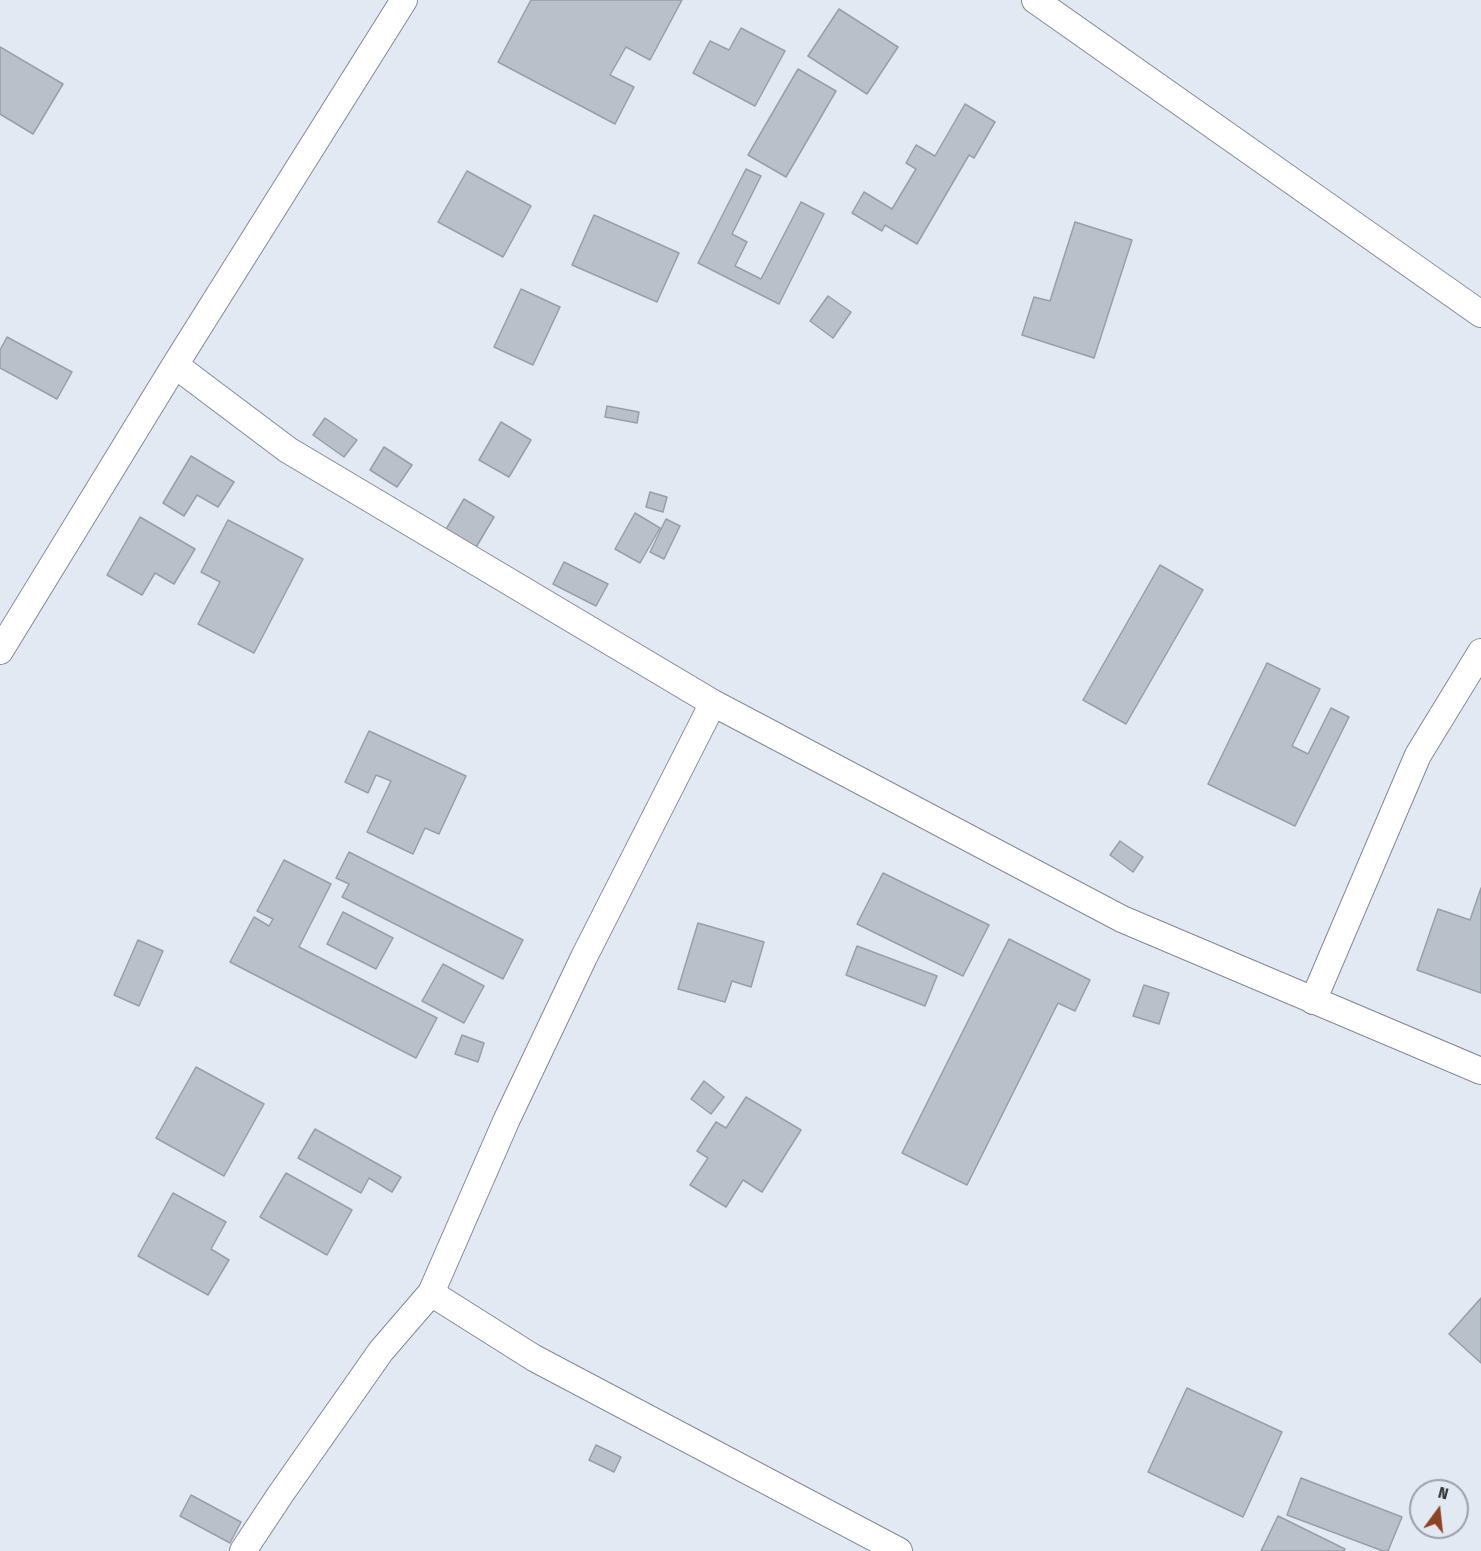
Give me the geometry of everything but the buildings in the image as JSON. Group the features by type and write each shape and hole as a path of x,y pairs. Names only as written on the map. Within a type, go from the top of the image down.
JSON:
{"street":[{"path":"0,651 175,365 404,0"},
{"path":"1035,0 1481,314"},
{"path":"175,365 288,450 714,703 1122,920 1481,1071"},
{"path":"1313,1000 1418,755 1481,652"},
{"path":"243,1551 381,1351 431,1293 507,1119 584,957 714,703"},
{"path":"431,1293 534,1358 899,1551"}]}
